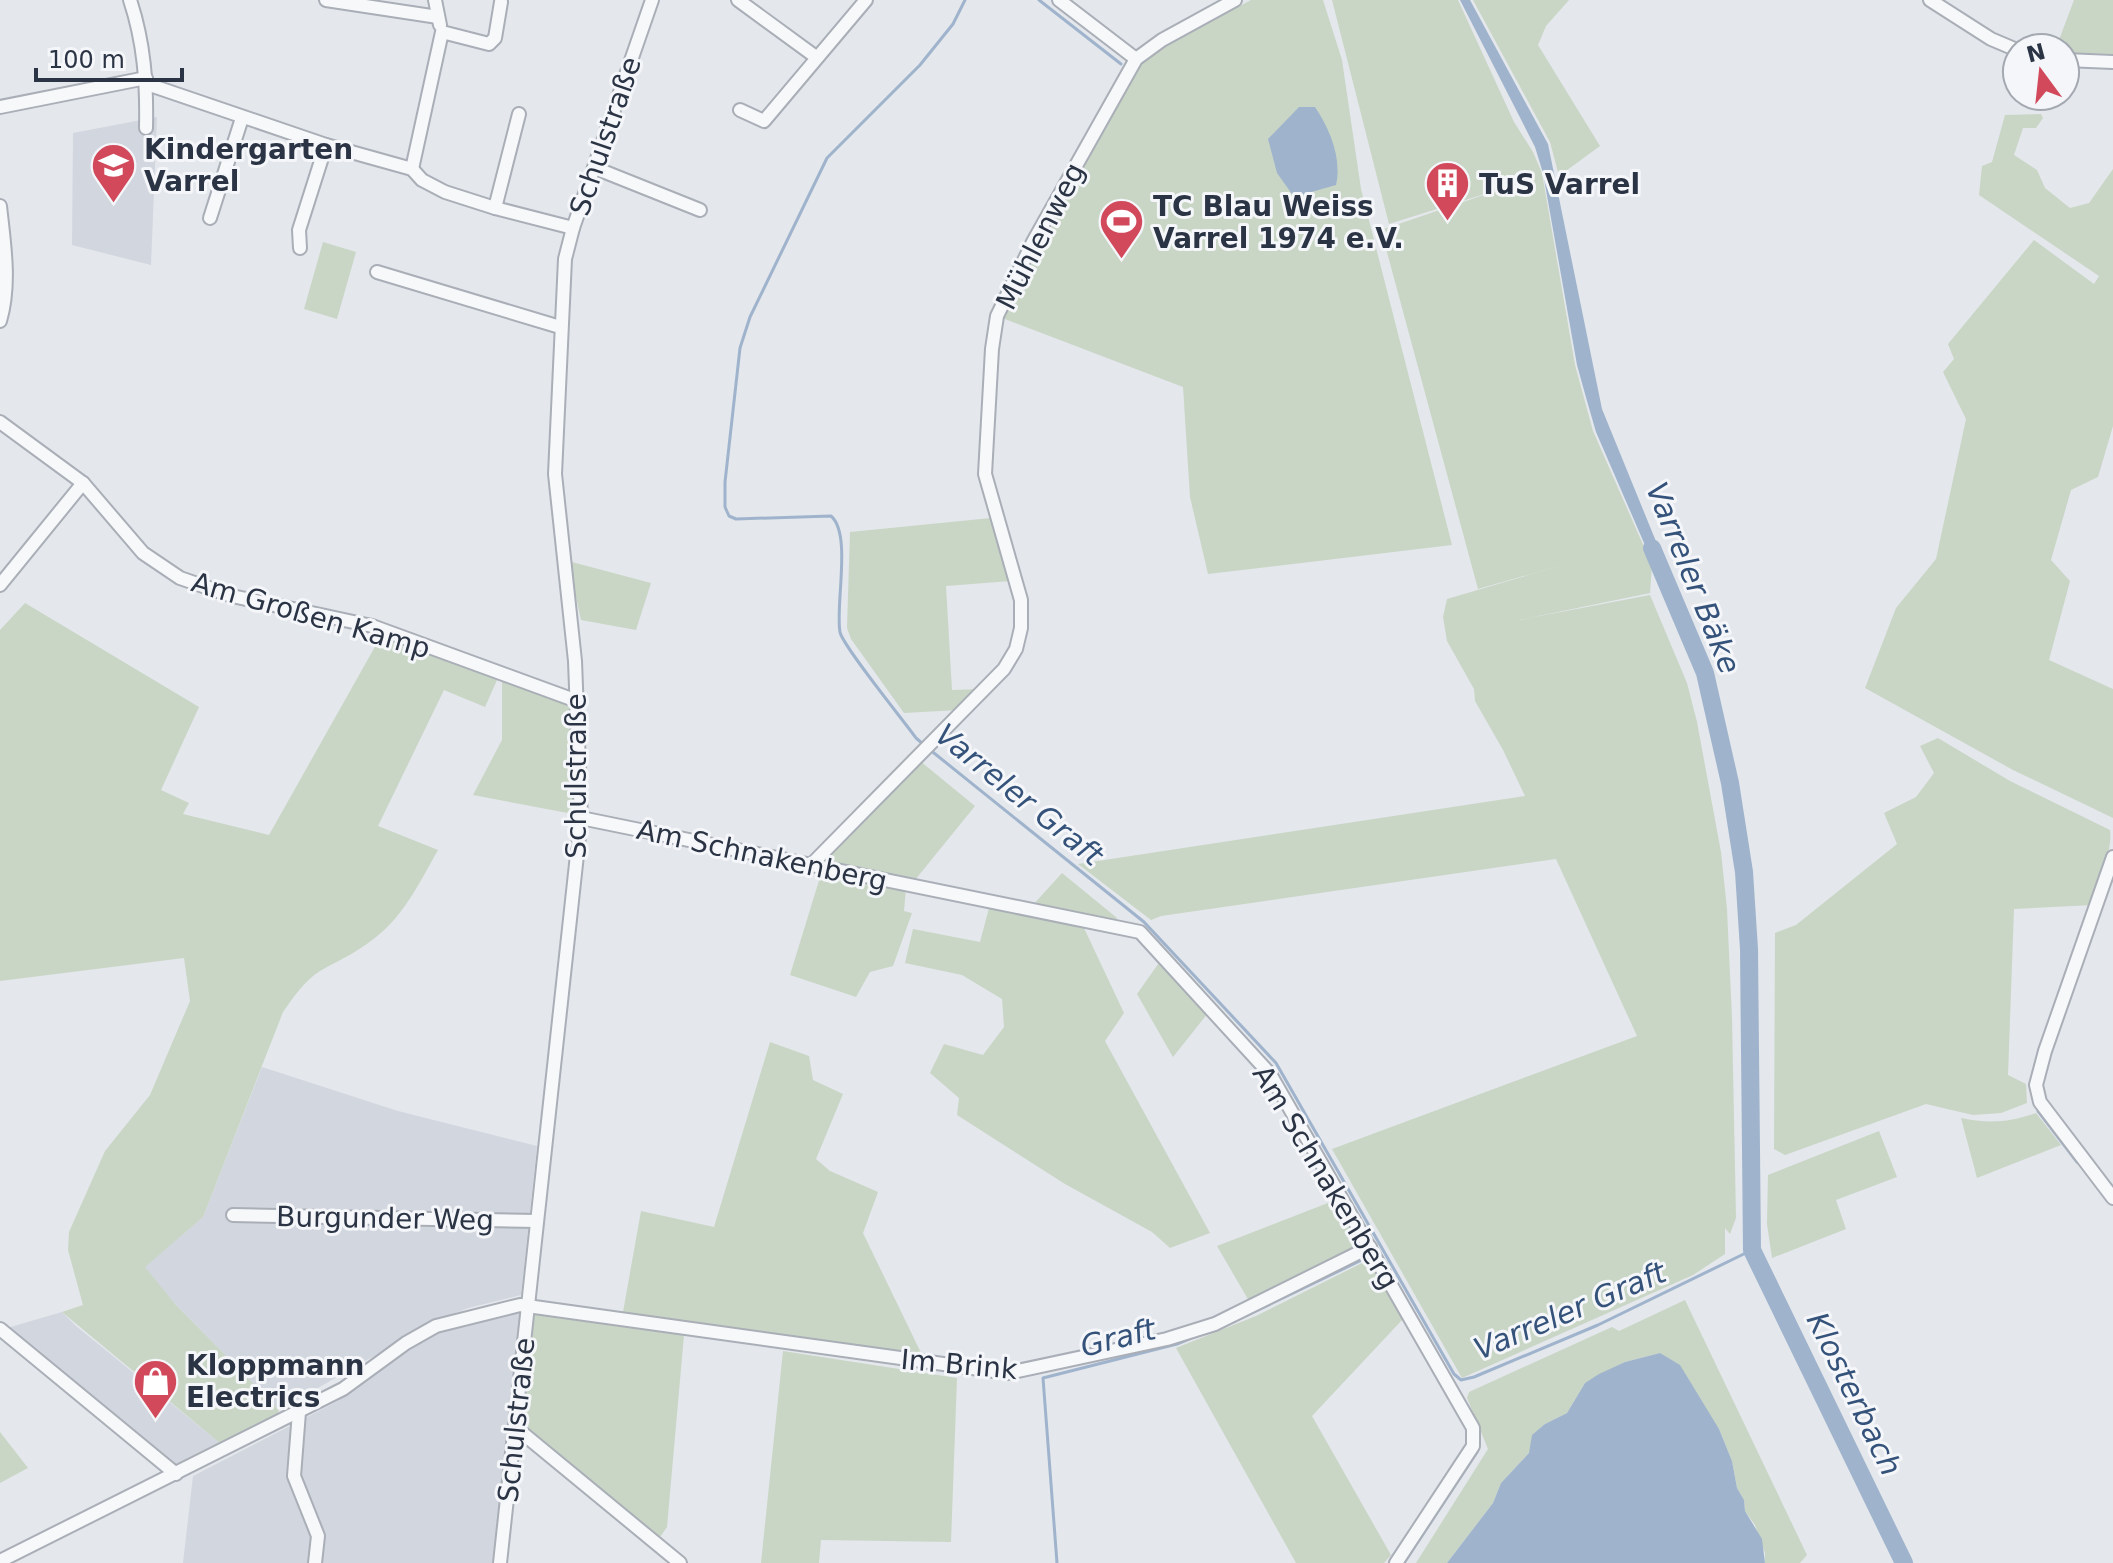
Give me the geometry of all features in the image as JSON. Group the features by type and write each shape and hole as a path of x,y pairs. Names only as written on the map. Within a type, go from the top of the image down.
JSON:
{"street":[{"path":"130,0 137,20 147,81 146,128"},
{"path":"326,0 438,17"},
{"path":"412,169 442,32 435,0"},
{"name":"Schulstraße","path":"500,1563 581,818 575,661 555,474 565,259 652,0"},
{"path":"738,0 816,57"},
{"path":"740,110 764,121 866,0"},
{"path":"1059,0 1136,59 1162,40 1235,0"},
{"path":"1930,0 2001,43"},
{"path":"442,32 489,44 495,38 501,2"},
{"name":"Mühlenweg","path":"810,866 1004,669 1016,649 1021,628 1021,600 985,474 992,349 997,316 1033,242 1136,59"},
{"path":"2081,61 2113,62"},
{"path":"0,107 147,81 242,118 412,169 422,180 445,192 573,228"},
{"path":"495,208 519,114"},
{"path":"210,218 242,118"},
{"path":"300,248 299,230 326,145"},
{"path":"595,168 700,210"},
{"path":"0,206 5,261 0,321"},
{"path":"377,272 560,327"},
{"name":"Am Großen Kamp","path":"0,423 83,483 143,553 180,578 232,596 372,626 577,701"},
{"path":"0,585 83,483"},
{"name":"Am Schnakenberg","path":"581,818 1140,932 1270,1074 1453,1391 1474,1434 1473,1446 1396,1563"},
{"path":"2113,857 2036,1085 2040,1102 2113,1198"},
{"name":"Burgunder Weg","path":"233,1215 537,1221"},
{"name":"Im Brink","path":"0,1561 343,1389 406,1343 436,1326 520,1305 1008,1373 1167,1339 1215,1324 1370,1247"},
{"path":"0,1329 176,1474"},
{"path":"299,1412 294,1476 318,1536 315,1563"},
{"path":"515,1427 680,1563"}],"shaded area":[{"name":"Kindergarten Varrel","path":"157,117 151,265 72,245 73,133"},
{"path":"262,1067 398,1111 537,1146 521,1295 468,1308 434,1322 279,1410 175,1304 144,1267 203,1217"},
{"path":"523,1310 495,1563 183,1563 193,1476 338,1401 435,1330"},
{"path":"62,1312 221,1444 177,1469 7,1328"}],"green space":[{"path":"1251,0 1323,0 1342,60 1361,189 1452,545 1208,574 1190,497 1183,387 1002,318 1139,64 1165,46"},
{"path":"1332,0 1458,0 1514,122 1533,152 1542,173 1575,365 1593,431 1652,565 1650,593 1519,620 1650,595 1687,683 1697,722 1721,852 1727,909 1736,1218 1730,1234 1725,1228 1725,1254 1693,1275 1462,1378 1332,1149 1637,1036 1556,859 1161,916 1151,920 1078,864 1525,796 1475,701 1474,689 1447,641 1443,617 1447,599 1566,564 1478,589 1381,230 1507,187 1389,224"},
{"path":"1473,0 1569,0 1546,26 1538,45 1600,146 1559,176 1550,142"},
{"path":"2074,0 2113,0 2113,54 2081,53 2081,32 2062,32"},
{"path":"2041,114 2043,118 2036,128 2023,128 2014,155 2037,170 2045,188 2070,208 2089,203 2113,169 2113,426 2098,477 2071,490 2051,560 2070,581 2049,660 2113,689 2113,818 2013,770 1865,688 1896,608 1936,559 1966,419 1943,372 1954,359 1948,344 2034,240 2094,284 2099,276 1979,195 1982,166 1992,162 2005,115"},
{"path":"323,242 356,252 337,319 304,309"},
{"path":"991,518 1011,581 946,586 952,690 981,689 959,710 904,713 851,639 847,628 850,532"},
{"path":"568,561 651,583 636,630 581,620"},
{"path":"25,603 199,707 161,790 189,803 183,814 269,835 381,636 497,680 485,707 444,690 378,826 438,850 391,923 367,944 314,975 283,1012 203,1217 145,1267 175,1304 279,1410 277,1415 221,1444 62,1312 83,1305 68,1250 69,1232 105,1151 150,1095 190,1001 184,958 0,981 0,630"},
{"path":"502,678 573,704 573,814 473,795 502,740"},
{"path":"1938,738 2010,781 2110,830 2108,856 2093,905 2014,909 2008,1075 2026,1084 2027,1103 2001,1113 1973,1115 1926,1104 1785,1155 1774,1149 1775,933 1796,925 1897,844 1884,813 1916,797 1934,773 1920,746"},
{"path":"920,761 975,806 915,880 816,861"},
{"path":"1062,873 1117,918 1115,922 1032,906"},
{"path":"821,874 906,888 904,911 912,913 893,966 870,972 856,997 790,975"},
{"path":"989,908 1084,928 1124,1013 1105,1041 1210,1233 1170,1248 1152,1232 1065,1184 957,1115 959,1098 930,1073 944,1044 983,1055 1004,1027 1002,999 962,975 905,963 913,929 980,942"},
{"path":"1161,960 1208,1013 1173,1057 1137,994"},
{"path":"770,1042 809,1056 813,1080 843,1094 816,1159 830,1171 878,1192 863,1233 924,1359 623,1312 641,1211 714,1227"},
{"path":"2036,1113 2061,1145 1977,1178 1961,1118 1999,1121"},
{"path":"1879,1131 1897,1177 1836,1200 1846,1229 1772,1258 1767,1224 1768,1175"},
{"path":"1338,1199 1359,1236 1357,1247 1249,1301 1217,1246"},
{"path":"1370,1259 1403,1319 1312,1416 1391,1555 1384,1563 1296,1563 1176,1348 1256,1316"},
{"path":"1685,1300 1807,1555 1800,1563 1765,1563 1765,1553 1755,1525 1745,1511 1732,1461 1719,1429 1660,1353 1625,1362 1585,1383 1567,1413 1545,1424 1529,1453 1501,1483 1493,1503 1447,1563 1416,1563 1488,1449 1467,1398 1469,1392 1612,1327 1619,1331"},
{"path":"532,1311 684,1335 667,1527 660,1537 522,1428"},
{"path":"783,1351 957,1378 951,1542 821,1540 819,1563 761,1563"},
{"path":"0,1432 28,1468 0,1483"}],"water":[{"path":"1460,0 1470,0 1548,144 1602,409 1664,561 1662,571 1654,566 1596,432 1577,365 1543,173 1535,147"},
{"path":"1299,107 1315,107 1330,134 1337,175 1336,185 1294,197 1277,173 1268,139"},
{"path":"1660,1353 1680,1365 1719,1429 1732,1461 1745,1511 1762,1539 1765,1563 1447,1563 1493,1503 1501,1483 1529,1453 1532,1435 1567,1413 1585,1383 1599,1374 1625,1362"}],"waterway":[{"name":"Varreler Graft","path":"923,744 843,640 839,620 841,538 831,516 736,519 729,516 725,507 725,482 740,348 750,317 827,158 920,65 953,24 965,0"},
{"path":"1039,0 1121,64"},
{"name":"Varreler Bäke","path":"1652,548 1705,673 1730,783 1744,872 1749,949 1752,1250 1904,1563"},
{"name":"Varreler Graft","path":"929,749 1144,922 1276,1063 1454,1374 1461,1380 1598,1325 1752,1250"},
{"path":"2038,1111 2077,1162"},
{"name":"Graft","path":"1233,1322 1370,1256"},
{"name":"Graft","path":"1057,1563 1043,1378 1177,1344 1196,1336"},
{"path":"1404,1563 1477,1452"}],"place":[{"name":"Kindergarten Varrel","path":"113,204"},
{"name":"TuS Varrel","path":"1448,223"},
{"name":"TC Blau Weiss Varrel 1974 e.V.","path":"1122,261"},
{"name":"Kloppmann Electrics","path":"155,1420"}],"water label":[{"name":"Klosterbach","path":"1854,1394"}]}
